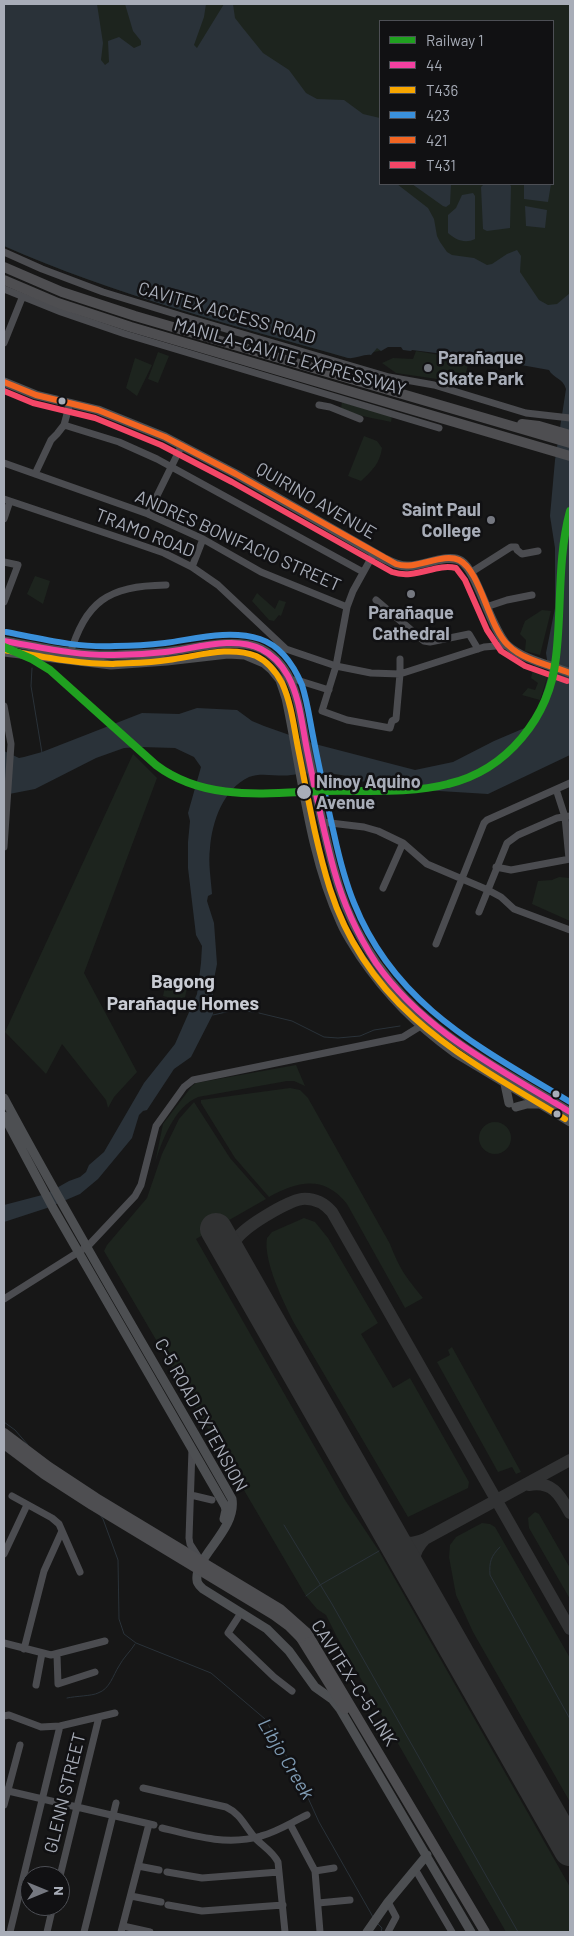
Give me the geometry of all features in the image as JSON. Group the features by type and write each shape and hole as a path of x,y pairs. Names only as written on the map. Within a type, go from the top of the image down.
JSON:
{"highway":[{"name":"MANILA–CAVITE EXPRESSWAY","path":"4,267 70,295 127,314 498,422 544,432 570,443"},
{"name":"MANILA–CAVITE EXPRESSWAY","path":"4,280 58,303 116,323 570,456"},
{"path":"544,432 570,435"},
{"name":"CAVITEX–C-5 LINK","path":"4,1433 49,1467 96,1498 280,1609 318,1650 485,1932"},
{"name":"CAVITEX–C-5 LINK","path":"4,1444 44,1474 92,1505 274,1615 304,1636 315,1658 478,1932"}],"main road":[{"name":"QUIRINO AVENUE","path":"4,382 36,395 98,410 182,445 319,520 374,553 399,565 409,566 447,559 459,559 466,565 486,608 508,645"},
{"path":"4,641 70,656"},
{"path":"4,652 70,656 120,655 218,650 247,644 259,648 279,663 290,680 299,710 322,822 340,890 351,920 365,945 391,981 426,1019 476,1055 570,1112"},
{"path":"508,645 534,659 570,673"},
{"path":"218,650 245,655 264,662 280,680 289,712 319,858 329,894 341,924 372,974 418,1025 455,1053 570,1122"},
{"path":"329,894 340,890"},
{"path":"505,1084 513,1105 540,1104"},
{"name":"C-5 ROAD EXTENSION","path":"4,1098 47,1188"},
{"name":"C-5 ROAD EXTENSION","path":"4,1116 232,1499 229,1519 201,1565 197,1578 198,1584 203,1589 267,1628 289,1651 315,1687 333,1700 471,1932"},
{"name":"C-5 ROAD EXTENSION","path":"83,1248 226,1509 219,1529 199,1559 192,1575 193,1585 264,1632 278,1646 314,1694 340,1709"},
{"path":"368,1931 388,1902 426,1855"}],"street":[{"name":"CAVITEX ACCESS ROAD","path":"4,252 42,270 103,292 389,377 428,384 526,413 570,418"},
{"path":"4,290 125,334 439,428"},
{"path":"4,343 22,298"},
{"path":"338,409 341,398"},
{"path":"35,474 51,440 64,425 70,403"},
{"path":"318,405 338,409 360,420"},
{"path":"64,425 118,442 171,467 363,572"},
{"path":"148,514 182,445"},
{"name":"ANDRES BONIFACIO STREET","path":"4,463 148,514 204,539 261,572 347,607"},
{"path":"4,519 7,500"},
{"name":"TRAMO ROAD","path":"7,500 143,546 192,567 218,584 286,649 336,666 359,671 400,674"},
{"path":"192,567 204,539"},
{"path":"470,573 512,547 516,547 522,554 538,551"},
{"path":"374,553 347,607 336,666 322,711 347,720 390,728 392,721 396,719 400,659"},
{"path":"4,562 18,565 4,602"},
{"path":"70,656 78,630 84,619 102,600 124,589 148,585 166,585"},
{"path":"486,608 507,600 532,595"},
{"path":"376,600 424,641 430,642 469,634 478,649"},
{"path":"400,674 478,649 508,645"},
{"path":"290,680 297,680 329,690"},
{"path":"4,706 11,744 4,847"},
{"path":"436,944 482,827 487,820 570,783"},
{"path":"496,868 511,870 570,859 568,816 556,789"},
{"path":"479,912 507,843 518,835 557,818 568,816"},
{"path":"322,822 364,827 378,831 403,844 427,864 488,890 501,897 514,909 570,930"},
{"path":"382,888 403,844"},
{"path":"4,1299 83,1248 138,1190 156,1126 184,1087 193,1080 399,1036 426,1019"},
{"path":"192,1448 189,1538 190,1544 199,1559"},
{"path":"191,1495 212,1500"},
{"path":"12,1496 52,1518 59,1524 80,1572"},
{"path":"4,1554 27,1505"},
{"path":"24,1649 44,1571 62,1531"},
{"path":"239,1616 228,1633 274,1677 292,1691"},
{"path":"4,1643 42,1653 56,1654 105,1640"},
{"path":"36,1685 42,1653"},
{"path":"56,1654 58,1684 95,1672"},
{"path":"4,1716 9,1715 41,1727 60,1726 115,1713"},
{"name":"GLENN STREET","path":"62,1866 99,1717"},
{"path":"10,1932 60,1726"},
{"path":"4,1805 6,1790 20,1745"},
{"path":"143,1788 232,1810 240,1816 255,1838 276,1857 278,1862 285,1932"},
{"path":"6,1790 151,1825 138,1866 122,1929 150,1932"},
{"path":"93,1932 84,1931 116,1802"},
{"path":"162,1828 210,1840 255,1838 307,1816"},
{"path":"290,1824 315,1871 320,1932"},
{"path":"138,1866 159,1870"},
{"path":"315,1871 334,1868"},
{"path":"415,1869 452,1932"},
{"path":"167,1872 202,1878 279,1872"},
{"path":"131,1896 202,1911 283,1905"},
{"path":"318,1903 350,1900"},
{"path":"388,1902 396,1917 388,1932"},
{"path":"47,1932 51,1916"}],"shaded area":[{"path":"4,4 570,4 570,311 399,304 383,350 348,358 174,308 46,264 4,246"},
{"path":"4,4 97,4 103,43 101,60 105,65 109,62 108,41 119,37 134,48 141,45 141,41 133,31 125,4 206,4 204,17 194,45 197,48 224,4 233,4 235,18 263,53 289,70 306,93 317,99 344,100 363,114 379,118 379,185 398,185 428,208 434,219 437,236 447,252 452,255 474,258 487,265 517,250 521,256 520,272 539,300 548,305 557,304 570,293 570,755 488,794 407,789 324,773 259,775 249,777 240,782 220,807 211,838 209,859 212,894 208,896 207,901 214,923 217,964 213,984 213,1014 191,1057 174,1069 147,1110 139,1115 132,1138 98,1179 80,1194 47,1208 4,1222 4,1205 46,1194 80,1177 86,1172 89,1165 104,1152 144,1083 175,1044 197,994 202,946 196,935 188,868 190,821 188,813 201,767 194,757 175,748 124,748 96,758 35,789 4,795 4,751 19,758 24,757 42,752 142,713 179,714 197,708 237,710 252,721 315,744 415,770 453,762 527,727 538,711 549,673 546,653 555,608 555,548 550,516 555,460 566,389 565,385 549,370 510,363 477,360 461,352 452,355 403,350 401,347 388,347 381,351 377,348 371,355 348,358 217,321 88,280 4,246"},
{"path":"413,185 451,185 450,204 446,207"},
{"path":"483,185 511,186 510,228 487,231 483,229 481,187"},
{"path":"524,185 551,185 548,202 524,199"},
{"path":"473,193 475,196 475,239 468,241 454,238 448,233 448,215 456,208 462,195"},
{"path":"525,206 547,210 545,228 526,226"},
{"name":"Parañaque Skate Park","path":"416,351 452,357 460,354 467,356 470,359 462,385 396,373 382,363 393,358 413,359"},
{"path":"158,352 169,356 158,383 148,379"},
{"path":"135,358 152,365 137,396 126,388"},
{"path":"342,402 392,416 391,422 347,411 341,408"},
{"path":"364,436 377,441 382,448 375,466 361,481 348,476"},
{"path":"35,576 50,581 43,604 27,594"},
{"path":"257,593 275,609 279,600 286,602 281,616 279,615 274,621 269,620 252,601"},
{"path":"542,610 551,611 540,655 525,651 526,640 520,634 525,621"},
{"path":"534,665 549,672 540,700 522,695 528,688 535,690 538,683 531,678"},
{"path":"133,754 157,778 84,973 137,1072 114,1097 108,1108 106,1100 62,1044 46,1074 5,1032"},
{"path":"559,877 570,878 570,921 532,904 538,881 552,880"},
{"path":"166,982 187,988 184,1002 163,996"},
{"path":"296,1065 305,1086 294,1081 287,1081 198,1097 190,1102 182,1108 170,1125 155,1163 163,1124 196,1083"},
{"path":"290,1088 300,1090 308,1098 390,1244 400,1267 423,1298 405,1308 347,1204 329,1188 320,1185 300,1185 290,1187 269,1197 235,1158 201,1103 201,1100"},
{"path":"194,1102 230,1158 266,1199 196,1239 345,1500 379,1551 570,1887 570,1932 506,1932 326,1615 317,1609 306,1596 104,1251 147,1198 162,1154 179,1119"},
{"path":"495,1122 501,1123 506,1127 510,1132 510,1144 506,1149 501,1153 495,1154 489,1153 484,1149 480,1144 479,1138 480,1132 484,1127 489,1123"},
{"path":"304,1218 315,1222 328,1238 378,1323 361,1334 393,1388 410,1378 469,1482 468,1488 408,1517 294,1323 275,1282 268,1258 267,1238 272,1232"},
{"path":"452,1347 521,1472 516,1474 512,1467 498,1472 437,1362 450,1355 448,1350"},
{"path":"535,1512 539,1514 570,1568 570,1599 529,1528 528,1518"},
{"path":"482,1523 495,1527 570,1658 570,1802 473,1632 456,1595 449,1557 450,1545 456,1537"}],"waterway":[{"path":"32,668 31,686 42,753"},
{"path":"213,1015 235,1010 254,1012"},
{"path":"259,1013 292,1021 324,1037 360,1036 374,1030 400,1026"},
{"name":"Libjo Creek","path":"4,1422 15,1430 28,1445"},
{"name":"Libjo Creek","path":"100,1515 118,1560 119,1619 124,1634 136,1643 211,1673 265,1719 298,1776 319,1822 373,1917"},
{"path":"284,1525 332,1604 518,1932"},
{"path":"500,1547 494,1553 491,1560 490,1575 570,1719"},
{"path":"306,1596 320,1585 379,1551"},
{"path":"67,1698 92,1695 106,1688 135,1644"},
{"name":"Libjo Creek","path":"378,1924 382,1928 381,1932"}],"taxiway":[{"path":"238,1268 234,1252 235,1242 245,1230 265,1216 302,1199 311,1199 318,1202 332,1212 570,1629"},
{"path":"419,1584 414,1560 417,1549 425,1539 570,1460"},
{"path":"529,1485 537,1484 550,1487 563,1500 570,1513"},
{"path":"389,1532 401,1542 406,1543 425,1539"}],"runway":[{"path":"216,1229 570,1850"}],"rail line":[{"name":"1","path":"4,647 32,659 50,670 156,765 175,777 195,785 237,793 280,793 386,791 418,789 448,784 469,777 489,767 507,753 522,738 535,720 545,700 552,679 556,657 561,566 570,511"}],"transit line":[{"name":"421","path":"4,382 36,395 98,410 165,437 236,474 396,564 404,566 445,558 459,560 467,566 473,575 495,625 508,645 529,659 570,673"},
{"name":"T431","path":"4,391 33,403 95,418 161,445 232,482 392,572 409,574 448,567 456,568 465,580 487,630 501,651 525,666 567,681"},
{"name":"423","path":"6,632 87,646 134,646 224,635 248,636 268,642 274,646 291,664 302,685 342,869 354,903 371,939 393,970 417,997 444,1021 504,1063 570,1102"},
{"name":"44","path":"4,641 59,651 100,655 152,653 213,644 238,643 261,649 273,657 288,676 298,702 319,810 342,894 351,918 376,963 395,987 440,1029 491,1064 570,1112"},
{"name":"T436","path":"4,650 99,664 154,662 223,652 246,653 264,661 280,679 288,700 313,821 330,889 347,931 369,968 395,999 424,1027 457,1052 565,1119"}],"place":[{"name":"Parañaque Skate Park","path":"428,368"},
{"name":"Saint Paul College","path":"491,520"},
{"name":"Parañaque Cathedral","path":"411,594"},
{"name":"Ninoy Aquino Avenue","path":"304,792"}],"district":[{"name":"Bagong Parañaque Homes","path":"183,993"}]}
